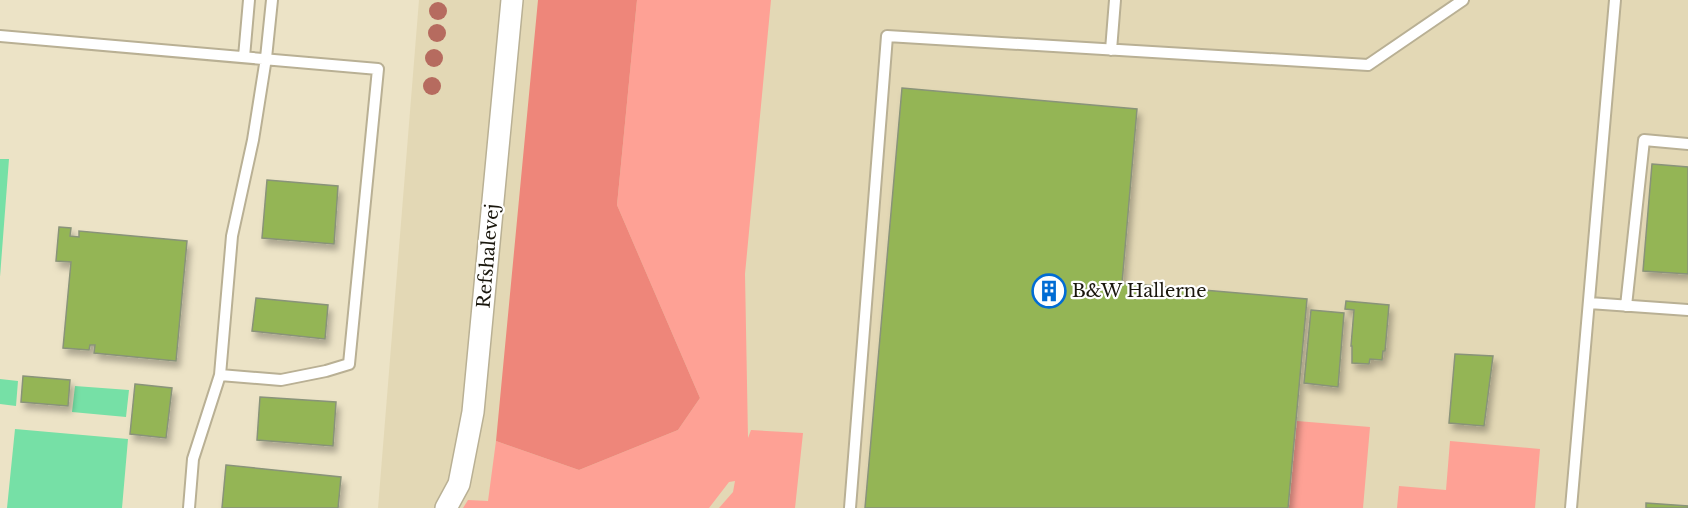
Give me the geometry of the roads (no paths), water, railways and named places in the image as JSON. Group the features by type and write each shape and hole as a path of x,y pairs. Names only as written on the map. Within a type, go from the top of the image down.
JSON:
{"street":[{"name":"Refshalevej","path":"446,508 459,484 473,412 512,0"}],"lane":[{"path":"244,57 249,0"},
{"path":"189,508 193,459 220,375 232,236 253,140 266,58 272,0"},
{"path":"1111,50 1115,0"},
{"path":"850,508 887,36 1368,65 1463,0"},
{"path":"1571,508 1615,0"},
{"path":"0,36 378,69 349,364 282,380 220,375"},
{"path":"1626,306 1644,140 1688,144"},
{"path":"1589,303 1688,310"}],"place":[{"name":"B&W Hallerne","path":"1049,291"}]}
